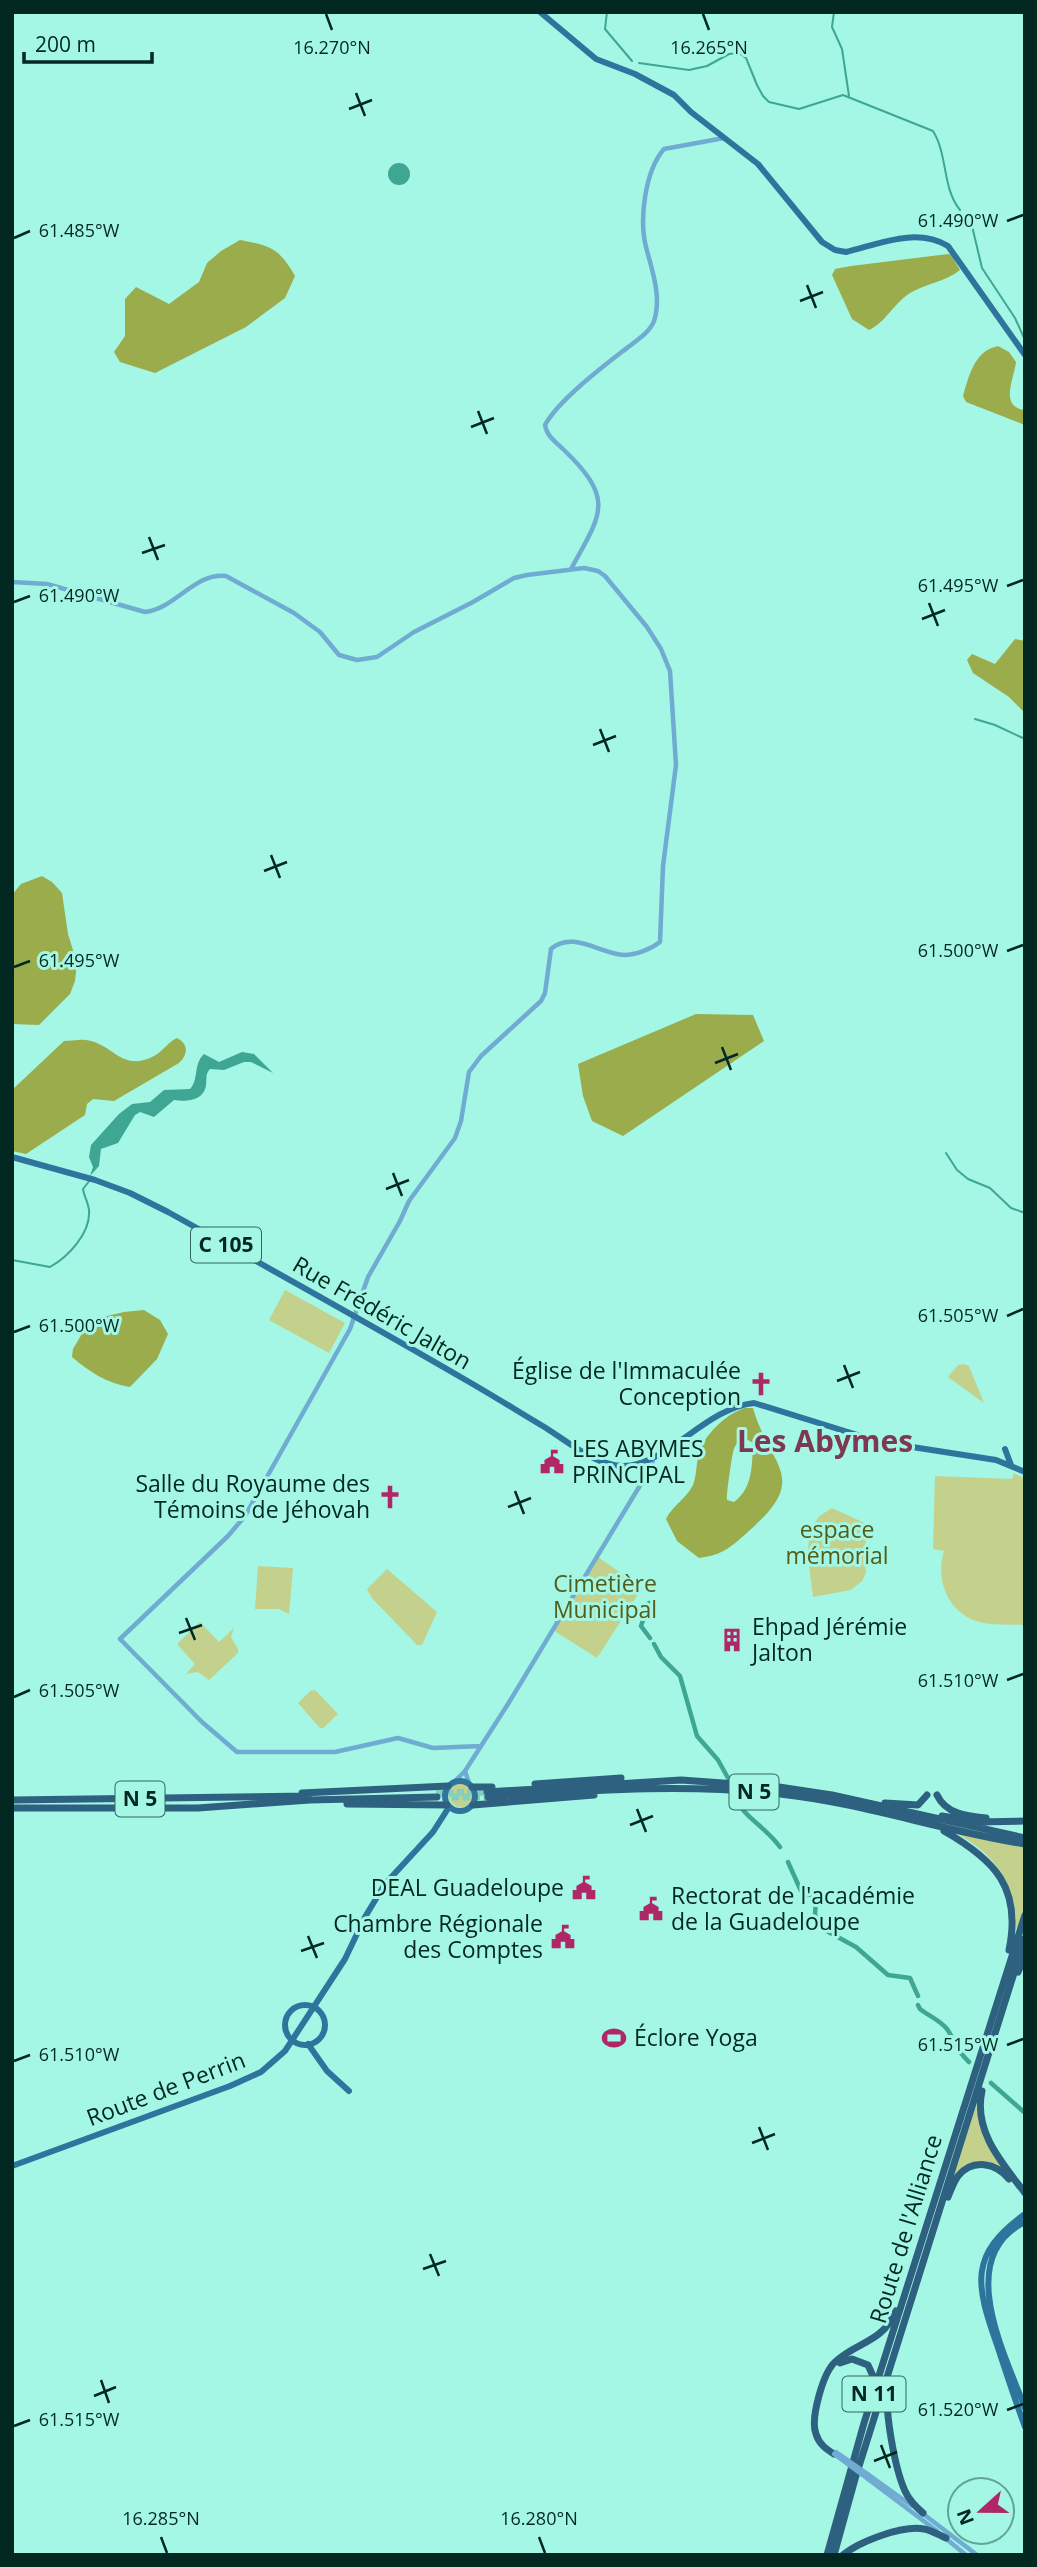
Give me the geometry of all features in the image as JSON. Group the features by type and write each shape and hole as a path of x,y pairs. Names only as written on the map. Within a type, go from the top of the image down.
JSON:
{"highway":[{"path":"470,1785 484,1788 619,1778 633,1785"},
{"name":"N 5","path":"487,1794 681,1780 779,1787 853,1800 1025,1838"},
{"path":"268,1801 326,1791 452,1784"},
{"path":"472,1805 619,1793 633,1785"},
{"name":"N 5","path":"633,1785 778,1794 1025,1843"},
{"name":"N 5","path":"12,1800 268,1801 437,1795"},
{"path":"878,1803 918,1805 927,1795"},
{"path":"937,1795 952,1812 979,1817 1025,1819"},
{"path":"853,1800 978,1822 1025,1819"},
{"path":"268,1801 448,1806"},
{"name":"N 5","path":"12,1808 198,1808 268,1801"},
{"path":"938,1827 971,1846 984,1857 999,1874 1006,1891 1011,1910 1011,1940 999,1983 1002,2000"},
{"name":"Route de l'Alliance","path":"834,2555 855,2479 988,2056 1025,1915"},
{"name":"Route de l'Alliance","path":"827,2555 864,2423 1002,2000 1025,1938"},
{"path":"1002,2000 1025,1956"},
{"path":"988,2056 980,2097 982,2124 992,2147 1025,2193"},
{"path":"935,2226 955,2180 974,2166 988,2165 1002,2171 1025,2201"},
{"path":"835,2453 822,2445 814,2427 815,2413 829,2370 843,2356 878,2336 888,2327 916,2250 925,2235"},
{"path":"894,2357 886,2408 904,2487 912,2502 923,2513"},
{"path":"835,2453 820,2436 817,2419 832,2372 848,2359 864,2362 872,2372 873,2385 864,2423"},
{"path":"843,2555 856,2546 911,2529 926,2529 946,2538"}],"main road":[{"path":"540,12 596,59 635,74 674,95 691,112 758,164 811,230 822,242 835,250 846,252 914,237 938,240 948,246 1025,355"},
{"name":"Rue Frédéric Jalton","path":"12,1157 91,1179 168,1212 604,1462 626,1466 653,1457"},
{"path":"653,1457 714,1417 735,1406 754,1403 851,1434 928,1451 996,1460 1025,1472"},
{"path":"1005,1449 1012,1465"},
{"path":"452,1784 470,1785 475,1794 472,1805 467,1810 460,1812 448,1806 444,1793 452,1784"},
{"name":"Route de Perrin","path":"12,2166 236,2083 261,2072 275,2062 293,2040 345,1959 365,1917 385,1884 433,1832 448,1806"},
{"path":"308,2044 323,2033 324,2023 321,2014 314,2007 298,2006 288,2014 286,2030 293,2040 308,2044 327,2071 349,2091"},
{"path":"318,2039 318,2050 323,2064"},
{"path":"1025,2214 1007,2226 994,2241 985,2258 981,2283 984,2309 1025,2427"},
{"path":"1025,2222 1010,2232 996,2251 987,2284 990,2306 1025,2408"}],"street":[{"path":"571,569 597,520 599,500 596,490 583,471 548,435 545,425 552,413 644,334 654,321 655,284 644,233 647,183 654,161 664,149 725,137"},
{"path":"577,558 584,568"},
{"path":"12,582 47,584 145,612 157,609 204,579 219,575 230,577 312,625 339,655 357,660 377,657 414,632 513,578 584,568 598,570 605,576 647,627 669,664 676,765 663,866 660,942 626,955 576,943 558,944 551,949 545,993 541,1001 481,1056 469,1072 461,1121 455,1138 409,1201 368,1277 350,1329 338,1353 245,1516 228,1536 120,1639 202,1722 237,1752 335,1752 398,1738 433,1748 481,1746"},
{"path":"452,1784 466,1771 652,1466 653,1457"},
{"path":"466,1771 470,1785"},
{"path":"835,2453 946,2538"},
{"path":"868,2477 923,2513 977,2555"}],"green space":[{"path":"285,1290 345,1323 329,1353 269,1320"},
{"path":"958,1365 969,1366 984,1403 948,1377"},
{"path":"1014,1473 1025,1479 1025,1625 985,1623 960,1612 952,1604 943,1584 941,1573 944,1551 933,1549 935,1476 1012,1479"},
{"name":"espace mémorial","path":"832,1508 869,1525 864,1551 866,1573 862,1581 851,1590 813,1597 808,1556 810,1536 818,1518"},
{"name":"Cimetière Municipal","path":"598,1557 642,1588 597,1658 553,1630"},
{"path":"258,1566 293,1568 289,1614 279,1609 255,1609"},
{"path":"387,1569 437,1612 422,1645 417,1645 371,1597 367,1589"},
{"path":"200,1622 219,1642 234,1628 231,1637 238,1649 238,1653 209,1680 198,1672 186,1674 195,1664 177,1644"},
{"path":"315,1690 338,1714 323,1728 320,1728 298,1703 310,1691"},
{"path":"461,1783 470,1786 473,1795 470,1804 461,1807 452,1804 449,1795 452,1786"},
{"path":"957,1834 1025,1845 1025,1904 1019,1928 1016,1928 1013,1898 1001,1872 982,1850"},
{"path":"976,2105 983,2136 1004,2170 991,2163 979,2162 954,2174"}],"shaded area":[{"path":"399,163 407,166 410,174 407,182 399,185 391,182 388,174 391,166"},
{"path":"240,240 267,247 284,259 295,276 285,298 246,327 155,373 120,362 114,352 125,336 125,299 136,287 169,304 199,282 207,263"},
{"path":"948,254 960,270 910,293 869,330 852,319 832,275 835,269 851,266"},
{"path":"998,346 1009,352 1016,362 1010,398 1017,408 1025,410 1025,425 966,402 963,396 970,373 978,359 983,353"},
{"path":"1015,639 1025,641 1025,713 1009,697 973,673 967,660 972,654 995,664"},
{"path":"42,876 62,893 68,934 77,963 75,981 70,994 39,1025 12,1024 12,895 21,884"},
{"path":"696,1014 753,1015 764,1041 623,1136 592,1121 583,1096 578,1064"},
{"path":"177,1038 184,1043 186,1050 179,1063 114,1101 93,1099 87,1104 85,1115 26,1154 12,1151 12,1090 64,1041 83,1040 96,1043 118,1056 134,1061 154,1056"},
{"path":"242,1052 254,1054 273,1073 251,1062 224,1070 210,1069 205,1090 198,1097 174,1100 154,1117 140,1112 135,1115 118,1143 101,1149 99,1166 90,1176 93,1167 89,1157 91,1145 119,1114 132,1104 150,1102 164,1090 190,1089 198,1062 204,1054 219,1062"},
{"path":"144,1310 160,1320 168,1334 157,1359 130,1387 99,1376 72,1357 73,1349 90,1320"},
{"path":"753,1408 781,1471 779,1497 768,1512 733,1545 708,1557 699,1558 677,1541 666,1519 693,1485 699,1453 706,1439 724,1420 738,1411","holes":["746,1440 753,1443 752,1468 745,1490 734,1502 727,1500 735,1447"]}],"waterway":[{"path":"607,12 605,29 632,61"},
{"path":"834,12 832,27 842,49 849,96"},
{"path":"639,63 689,70 707,66 729,54 739,53 746,58 757,85 769,102 799,109 843,95 933,131 941,150 950,192 960,210"},
{"path":"972,226 982,268 1015,318 1025,340"},
{"path":"975,719 1025,739"},
{"path":"946,1153 957,1170 968,1179 990,1188 1011,1208 1025,1213"},
{"path":"12,1260 50,1267 71,1251 82,1236 89,1219 83,1189 90,1180"},
{"path":"649,1603 641,1626 650,1638"},
{"path":"654,1644 661,1657 680,1676 697,1736 718,1760 728,1778"},
{"path":"733,1795 743,1810 780,1847"},
{"path":"788,1862 801,1891 816,1896 815,1915 823,1929 856,1947 888,1975 910,1978 918,1996"},
{"path":"918,2005 944,2026 969,2062"},
{"path":"991,2083 1025,2113"}],"tunnel":[{"path":"436,1793 487,1792"},
{"path":"452,1797 488,1797"}],"place":[{"name":"Église de l'Immaculée Conception","path":"761,1384"},
{"name":"LES ABYMES PRINCIPAL","path":"552,1462"},
{"name":"Salle du Royaume des Témoins de Jéhovah","path":"390,1497"},
{"name":"Ehpad Jérémie Jalton","path":"732,1640"},
{"name":"DEAL Guadeloupe","path":"584,1888"},
{"name":"Rectorat de l'académie de la Guadeloupe","path":"651,1909"},
{"name":"Chambre Régionale des Comptes","path":"563,1937"},
{"name":"Éclore Yoga","path":"614,2038"}],"district":[{"name":"Les Abymes","path":"825,1442"}]}
